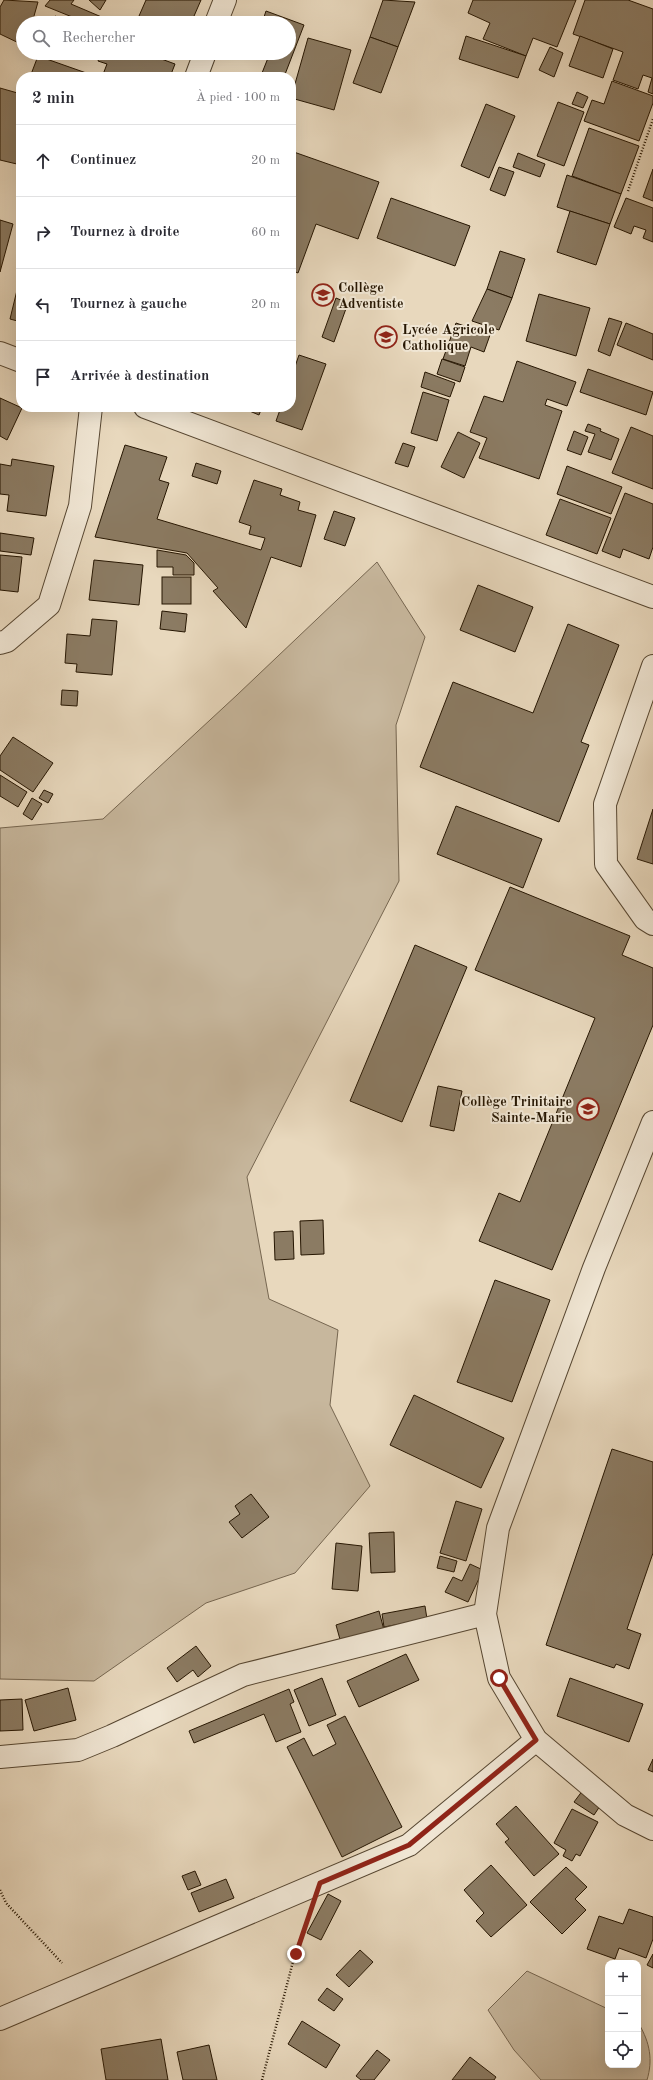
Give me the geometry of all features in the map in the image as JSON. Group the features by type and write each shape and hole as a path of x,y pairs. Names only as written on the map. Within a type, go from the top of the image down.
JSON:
{"street":[{"path":"219,16 225,0"},
{"path":"198,72 202,60"},
{"path":"0,353 16,359"},
{"path":"0,643 7,641 49,605 80,506 90,412"},
{"path":"159,412 653,597"},
{"path":"653,666 605,804 606,864 644,919 653,924"},
{"path":"653,1122 594,1268 498,1528 485,1614 499,1678 536,1740 625,1815 653,1829"},
{"path":"0,1758 78,1750 112,1736 242,1675 485,1614"},
{"path":"0,2019 409,1845 536,1740"}],"path":[{"path":"628,191 653,119"},
{"path":"262,2080 296,1954 320,1883"},
{"path":"0,1890 6,1902 81,1984"}],"shaded area":[{"path":"377,562 425,637 396,725 399,881 247,1177 269,1299 338,1330 330,1405 370,1486 295,1573 206,1603 94,1681 0,1679 0,828 103,819 237,695"},
{"path":"527,1971 605,2008 605,2068 641,2068 641,2028 648,2045 650,2059 647,2080 541,2080 514,2050 488,2010"}],"building":[{"path":"4,0 38,2 34,16 16,16 16,42 0,34 0,7"},
{"path":"50,0 74,0 71,4 99,16 70,16 45,6"},
{"path":"89,0 106,0 100,10"},
{"path":"146,0 201,0 194,16 139,16"},
{"path":"383,0 415,2 398,47 370,37"},
{"path":"473,0 576,0 557,47 533,38 526,56 483,39 490,23 468,13"},
{"path":"585,0 628,0 653,9 653,94 648,92 652,78 643,75 638,89 613,80 623,52 573,34"},
{"path":"266,11 280,16 264,16"},
{"path":"296,22 304,25 296,46"},
{"path":"466,36 526,56 518,78 459,59"},
{"path":"580,36 613,49 603,78 569,66"},
{"path":"370,37 398,47 381,93 353,83"},
{"path":"308,38 351,50 334,110 296,99 296,80"},
{"path":"550,47 563,53 554,77 539,70"},
{"path":"36,60 49,60 83,72 32,72"},
{"path":"164,60 175,64 172,72 104,72 107,64 98,61"},
{"path":"267,60 291,60 286,72 262,72"},
{"path":"612,81 653,96 653,103 639,141 584,121 592,100 604,104"},
{"path":"0,88 16,93 16,164 0,160"},
{"path":"577,92 588,97 583,108 572,104"},
{"path":"558,102 584,112 564,166 537,156"},
{"path":"486,104 515,116 489,178 461,166"},
{"path":"589,128 639,146 621,194 572,176"},
{"path":"296,153 379,182 358,239 316,224 298,273 296,272"},
{"path":"518,153 545,164 540,177 513,167"},
{"path":"499,167 514,172 505,196 490,190"},
{"path":"653,169 653,201 643,197"},
{"path":"567,175 621,194 610,224 557,207"},
{"path":"391,198 470,226 455,266 377,238"},
{"path":"626,198 653,208 653,242 643,238 646,230 634,226 631,234 614,227"},
{"path":"570,211 610,224 596,265 557,252"},
{"path":"0,220 13,224 0,272"},
{"path":"500,251 525,259 512,298 487,289"},
{"path":"487,289 512,298 499,330 472,321"},
{"path":"16,294 16,321 10,319"},
{"path":"539,294 590,308 576,356 526,341"},
{"path":"336,298 348,303 334,342 322,337"},
{"path":"609,318 622,322 610,356 598,351"},
{"path":"456,323 490,335 484,352 471,347 465,366 443,359"},
{"path":"626,323 653,334 653,360 617,345"},
{"path":"299,355 326,364 302,430 276,421 279,412 296,412 296,364"},
{"path":"442,359 465,367 460,382 437,374"},
{"path":"517,361 576,382 567,406 547,399 545,405 562,411 539,479 479,458 487,438 470,432 484,396 503,402"},
{"path":"588,369 653,392 646,415 580,392"},
{"path":"425,372 455,383 450,397 421,387"},
{"path":"423,392 449,400 437,441 411,433"},
{"path":"0,398 16,405 16,412 20,412 7,440 0,436"},
{"path":"252,412 260,412 259,415"},
{"path":"588,424 619,439 611,460 588,452 595,434 585,431"},
{"path":"631,427 653,436 653,489 612,473"},
{"path":"574,431 588,437 581,455 567,450"},
{"path":"458,432 480,443 464,478 441,467"},
{"path":"403,443 415,447 408,467 395,463"},
{"path":"125,445 167,457 159,480 169,483 157,519 261,550 265,538 249,534 251,526 239,522 254,480 282,489 280,495 300,502 298,510 316,515 301,567 271,557 246,628 213,591 218,588 187,553 95,537"},
{"path":"12,459 54,466 46,516 7,511 9,495 0,494 0,464 11,466"},
{"path":"196,463 221,471 217,484 192,476"},
{"path":"567,466 622,487 611,514 557,494"},
{"path":"625,493 653,504 653,547 649,559 623,549 620,558 602,551"},
{"path":"560,499 611,518 597,554 546,535"},
{"path":"334,511 355,518 345,546 324,539"},
{"path":"0,533 34,538 31,555 0,551"},
{"path":"157,550 186,555 194,563 194,575 173,575 173,567 157,567"},
{"path":"0,555 22,557 18,592 0,590"},
{"path":"94,560 143,565 139,605 89,600"},
{"path":"162,577 191,577 191,604 162,604"},
{"path":"478,585 533,607 515,652 460,630"},
{"path":"162,611 187,614 185,632 160,629"},
{"path":"92,619 117,621 112,675 76,672 77,664 65,663 67,634 90,636"},
{"path":"568,624 619,645 581,742 589,745 559,822 420,767 453,682 533,713"},
{"path":"62,690 78,691 77,706 61,705"},
{"path":"13,737 53,763 33,792 0,770 0,756"},
{"path":"0,775 27,792 18,807 0,796"},
{"path":"44,790 53,794 48,803 39,798"},
{"path":"32,798 42,804 32,820 23,814"},
{"path":"456,806 542,839 523,888 437,854"},
{"path":"653,809 653,864 637,859"},
{"name":"Collège Trinitaire Sainte-Marie","path":"510,887 630,936 622,955 653,968 653,1025 552,1270 479,1241 499,1193 520,1202 595,1018 475,970"},
{"path":"415,945 467,967 402,1122 350,1101"},
{"path":"438,1086 462,1091 454,1131 430,1126"},
{"path":"323,1220 324,1254 301,1255 300,1221"},
{"path":"293,1231 294,1259 275,1260 274,1232"},
{"path":"495,1280 550,1300 512,1402 457,1382"},
{"path":"414,1395 504,1438 481,1488 390,1445"},
{"path":"612,1449 653,1462 653,1553 627,1629 641,1634 629,1669 616,1664 614,1668 546,1645"},
{"path":"251,1494 269,1517 242,1538 229,1522 240,1514 235,1506"},
{"path":"456,1501 482,1509 466,1561 440,1553"},
{"path":"394,1532 395,1572 371,1573 369,1533"},
{"path":"336,1543 362,1546 358,1591 332,1589"},
{"path":"440,1556 457,1561 454,1572 437,1568"},
{"path":"470,1564 483,1570 468,1602 445,1592 453,1577 462,1581"},
{"path":"425,1606 427,1619 384,1627 382,1614"},
{"path":"379,1611 384,1630 341,1643 336,1625"},
{"path":"196,1646 211,1666 198,1677 193,1670 177,1682 167,1668"},
{"path":"406,1654 419,1680 359,1707 347,1681"},
{"path":"322,1678 336,1715 309,1726 294,1690"},
{"path":"570,1678 643,1704 629,1742 557,1716"},
{"path":"68,1688 76,1720 34,1731 25,1700"},
{"path":"289,1689 294,1702 290,1704 301,1732 276,1742 264,1714 194,1743 189,1731"},
{"path":"22,1699 23,1730 0,1731 0,1700"},
{"path":"345,1716 402,1827 342,1857 287,1747 304,1738 313,1756 336,1744 327,1725"},
{"path":"653,1759 653,1772 648,1770"},
{"path":"583,1790 602,1803 594,1815 574,1802"},
{"path":"516,1806 559,1854 534,1876 505,1842 509,1839 496,1824"},
{"path":"572,1809 598,1822 580,1856 576,1854 572,1861 563,1856 566,1850 554,1843"},
{"path":"491,1865 527,1905 491,1937 476,1921 484,1913 464,1890"},
{"path":"566,1867 587,1887 575,1899 586,1910 562,1934 530,1902"},
{"path":"195,1871 201,1885 188,1890 182,1876"},
{"path":"226,1879 234,1898 199,1912 191,1893"},
{"path":"328,1894 341,1901 321,1940 307,1933"},
{"path":"629,1909 653,1917 653,1939 646,1958 619,1948 615,1959 587,1949 599,1916 623,1924"},
{"path":"360,1950 373,1962 349,1987 336,1975"},
{"path":"653,1954 653,1968 647,1965"},
{"path":"327,1988 343,1999 334,2011 318,2000"},
{"path":"302,2021 340,2045 326,2068 288,2044"},
{"path":"161,2039 168,2080 106,2080 101,2049"},
{"path":"209,2045 217,2080 183,2080 177,2052"},
{"path":"377,2050 390,2060 374,2080 361,2080 356,2076"},
{"path":"470,2057 496,2077 494,2080 452,2080"}],"place":[{"name":"Collège Adventiste","path":"323,295"},
{"name":"Lycée Agricole Catholique","path":"386,337"},
{"name":"Collège Trinitaire Sainte-Marie","path":"588,1109"}],"route":[{"path":"296,1954 320,1883 409,1845 536,1740 499,1678"}]}
